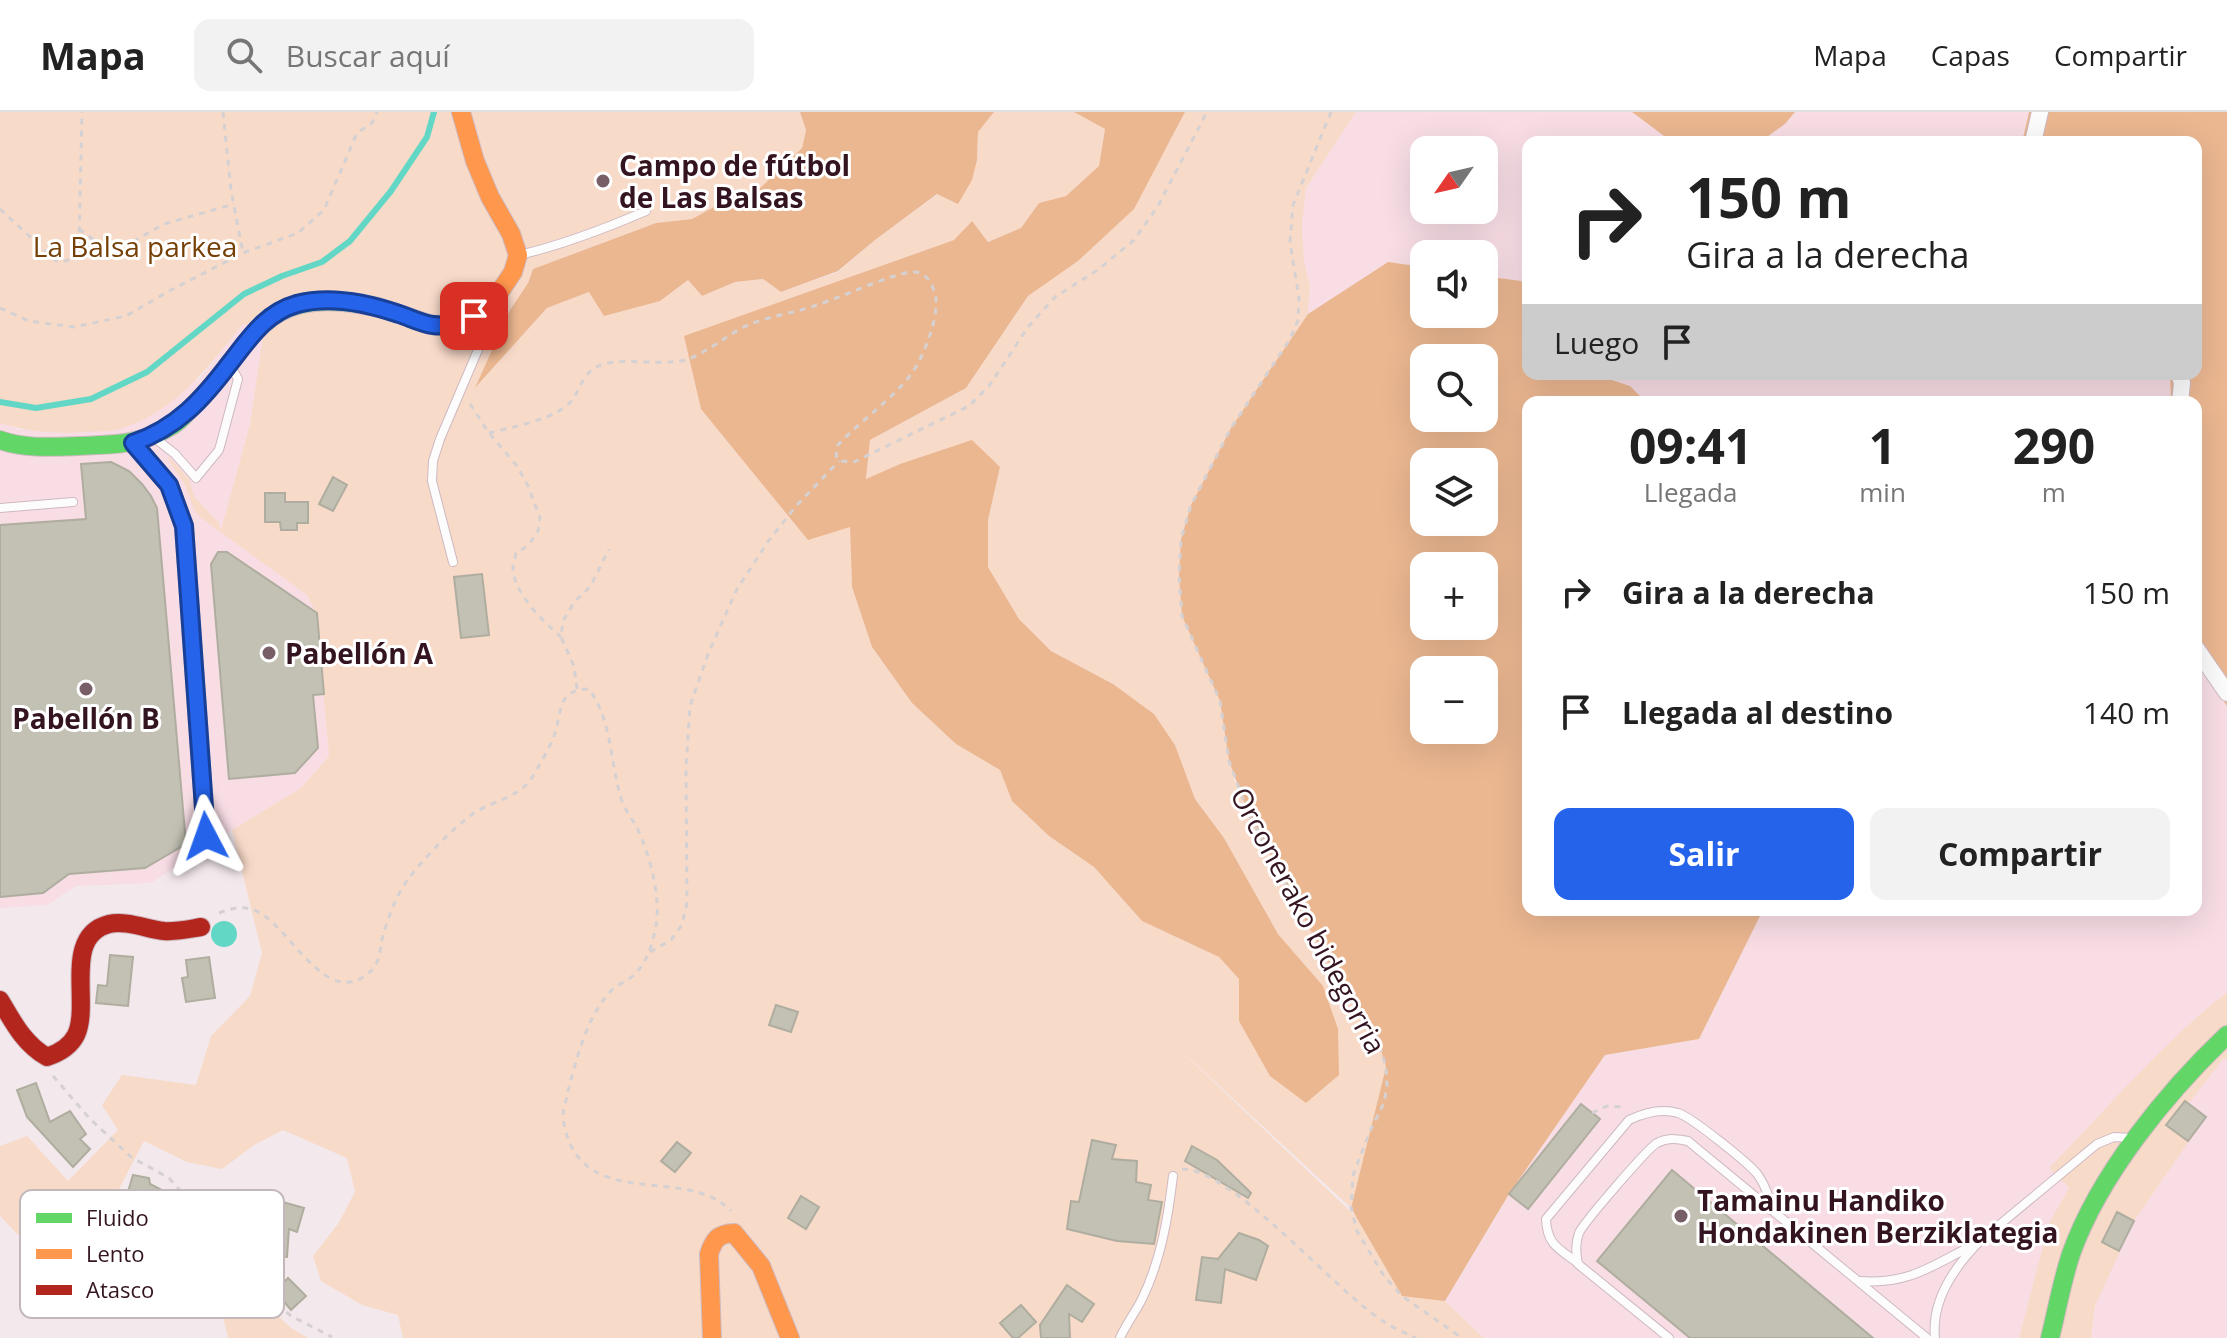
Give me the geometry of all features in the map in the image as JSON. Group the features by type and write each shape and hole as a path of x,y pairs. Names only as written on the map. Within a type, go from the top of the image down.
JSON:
{"street":[{"path":"3,442 48,447 133,443 152,436 176,423 206,393 256,329 270,317 297,304 336,300 378,307 432,325 459,324 489,308 513,272 518,255 475,161 461,112"},
{"path":"2034,136 2040,112"},
{"path":"133,443 169,485 184,526 206,836"},
{"path":"2202,657 2227,693"},
{"path":"0,1000 20,1032 37,1052 47,1057 67,1048 78,1031 82,955 95,929 111,923 170,931 201,927"},
{"path":"2050,1338 2071,1254 2100,1192 2135,1139 2192,1068 2227,1035"},
{"path":"712,1338 709,1254 713,1241 721,1234 734,1233 761,1266 790,1338"}],"lane":[{"path":"518,255 554,247 646,211"},
{"path":"453,562 432,481 433,461 489,324 489,308"},
{"path":"152,436 175,454 196,478 219,450 238,379 229,365"},
{"path":"0,508 73,502"},
{"path":"1669,1338 1551,1243 1546,1232 1546,1219 1629,1120 1644,1113 1660,1111 1678,1113 1693,1120 1757,1173 1770,1199 1770,1210"},
{"path":"1935,1338 1933,1324 1949,1281 1964,1257 1981,1240 2097,1144 2114,1137 2135,1139"},
{"path":"1578,1264 1575,1249 1580,1231 1654,1144 1671,1138 1688,1141 1927,1338"},
{"path":"1120,1338 1142,1299 1160,1252 1173,1176"},
{"path":"1859,1281 1877,1283 1920,1273 1981,1240"}],"path":[{"path":"0,209 56,261 67,261 79,245 82,112"},
{"path":"223,112 243,253"},
{"path":"0,308 29,321 74,327 126,316 243,253 298,233 324,210 357,133 372,123 377,112"},
{"path":"489,433 543,419 571,402 592,369 608,363 663,363 688,359 751,323 814,306 902,274 917,272 926,276 932,285 936,309 923,353 899,388 838,445 836,456 839,461 854,462 969,406 989,386 1028,327 1055,297 1099,269 1134,240 1158,206 1207,112"},
{"name":"Orconerako bidegorria","path":"1331,112 1293,205 1290,242 1299,298 1298,320 1290,339 1231,428 1191,505 1181,539 1179,576 1182,616 1220,701 1229,761 1248,813 1329,965 1377,1037 1386,1067 1384,1103 1353,1175 1351,1208 1357,1231 1384,1276 1402,1296 1462,1338"},
{"path":"79,229 108,247 132,242 164,224 234,204"},
{"path":"461,391 489,433 517,466 528,486 540,518 538,531 529,545 516,553 513,566 515,579 540,618 561,637 574,666 577,689"},
{"path":"650,952 671,940 682,925 687,903 686,767 690,706 708,654 737,589 767,543 796,506 839,461"},
{"path":"561,637 563,621 575,601 590,587 609,549"},
{"path":"201,927 208,918 234,908 254,910 274,923 327,977 344,983 359,980 371,972 378,961 394,905 409,878 451,832 474,814 529,782 554,735 560,707 577,689 589,689 607,728 622,803 638,830 654,876 657,921 650,952 635,974 611,991 593,1016 580,1049 563,1115 570,1144 586,1166 607,1178 707,1195 731,1209 734,1233"},
{"path":"47,1057 49,1070 55,1079 90,1119 131,1157 169,1178 180,1190"},
{"path":"1592,1113 1618,1105 1644,1113"},
{"path":"1173,1176 1175,1169 1189,1169 1221,1184 1250,1205 1383,1321 1416,1338"},
{"path":"284,1310 332,1337"}],"shaded area":[{"path":"800,112 994,112 978,132 977,160 972,180 958,204 937,194 838,271 781,292 763,279 735,282 702,296 688,280 660,301 604,316 589,292 547,308 475,388 510,310 528,283 533,269 656,223 692,219 723,202 730,191 757,191 802,148 806,130"},
{"path":"1074,112 1185,112 1134,209 1078,261 1028,296 966,388 870,440 866,479 972,440 1000,467 988,520 988,567 1019,619 1051,651 1113,684 1154,714 1175,745 1195,799 1224,838 1278,934 1323,986 1338,1029 1339,1075 1306,1103 1270,1076 1239,1021 1239,979 1219,957 1142,921 1094,867 1049,836 1012,801 1000,770 956,744 912,703 872,647 852,587 850,527 808,540 701,409 684,336 954,240 972,221 988,242 1021,228 1039,203 1066,196 1099,166 1105,129"},
{"path":"1356,112 1632,112 1664,136 1522,136 1522,282 1498,278 1498,240 1410,240 1410,265 1388,262 1308,314 1310,286 1304,261 1302,226 1306,188"},
{"path":"1632,112 1795,112 1768,136 1664,136"},
{"path":"1795,112 2029,112 2023,136 1768,136"},
{"path":"2029,112 2227,112 2227,706 2202,668 2202,396 2171,396 2170,380 2202,380 2202,136 2023,136"},
{"path":"1388,262 1410,265 1410,328 1498,328 1498,278 1521,281 1522,380 1612,380 1630,386 1640,396 1522,396 1522,916 1760,916 1699,1039 1605,1055 1509,1194 1445,1301 1402,1296 1351,1208 1386,1067 1377,1037 1329,965 1248,813 1229,761 1220,701 1182,616 1179,576 1181,539 1191,505 1231,428 1308,314"},
{"path":"243,324 265,330 250,424 221,532 307,595 317,613 329,756 301,788 151,883 76,886 47,905 0,908 0,423 20,430 198,380"},
{"path":"1611,380 2170,380 2171,396 1640,396 1629,386"},
{"path":"2202,668 2227,706 2227,992 2173,1040 2049,1168 2069,1188 2049,1223 2019,1338 1484,1338 1445,1301 1509,1194 1605,1055 1699,1039 1760,916 2202,916"},
{"path":"224,921 233,925 237,934 233,943 224,947 215,943 211,934 215,925"},
{"path":"2224,1058 2227,1060 2227,1338 2091,1338 2095,1306 2134,1221 2206,1117 2189,1103"}],"green space":[{"name":"La Balsa parkea","path":"0,112 800,112 806,130 802,148 757,191 730,191 723,202 692,219 656,223 533,269 528,283 510,310 478,385 547,308 589,292 660,301 688,280 702,296 735,282 763,279 781,292 838,272 875,240 938,194 958,203 977,160 978,132 994,112 1074,112 1105,129 1099,167 1066,196 1039,203 1021,228 988,242 972,221 954,240 685,336 850,527 852,587 872,647 912,703 956,744 1000,770 1012,801 1049,836 1094,867 1142,921 1219,957 1239,979 1239,1021 1323,987 1278,934 1224,838 1195,799 1175,745 1154,714 1113,684 1051,651 1019,619 988,567 988,520 1000,467 900,464 866,480 870,440 966,388 1028,296 1078,261 1168,145 1185,112 1356,112 1306,188 1302,226 1304,261 1310,286 1308,314 1231,428 1191,505 1181,539 1182,616 1220,701 1229,761 1237,788 1289,892 1377,1037 1386,1067 1351,1208 1160,1031 1484,1338 403,1338 398,1315 362,1305 321,1281 313,1256 338,1224 355,1192 347,1158 283,1130 254,1145 222,1169 187,1162 144,1141 119,1190 20,1190 20,1237 0,1216 0,1146 27,1136 68,1181 118,1130 102,1105 122,1075 196,1085 211,1036 250,996 262,953 232,830 301,788 329,756 316,613 307,595 201,518 168,459 189,479 194,496 218,522 221,530 250,424 264,330 243,324 204,371 175,399 123,428 75,433 0,423"},
{"path":"2227,992 2227,1060 2224,1058 2189,1103 2206,1117 2134,1221 2095,1306 2091,1338 2019,1338 2049,1223 2069,1188 2049,1168 2157,1055"},
{"path":"223,1318 280,1318 308,1338 228,1338"}],"building":[{"name":"Pabellón B","path":"111,462 129,471 142,484 157,508 186,844 145,868 69,874 43,893 0,897 0,525 86,519 81,464"},
{"path":"333,477 347,485 333,511 319,504"},
{"path":"265,493 285,493 285,502 308,502 308,523 297,523 297,530 281,530 280,522 265,522"},
{"name":"Pabellón A","path":"218,552 227,552 317,613 324,694 313,695 318,748 295,773 229,779 211,564"},
{"path":"482,574 489,635 461,638 454,577"},
{"path":"110,955 133,957 128,1006 96,1003 98,985 107,986"},
{"path":"209,957 215,998 186,1002 182,978 188,977 186,960"},
{"path":"776,1005 798,1012 791,1032 769,1025"},
{"path":"36,1083 50,1122 70,1111 86,1134 80,1139 90,1149 73,1167 27,1117 17,1090"},
{"path":"2185,1101 2206,1117 2188,1141 2166,1125"},
{"path":"1581,1104 1600,1119 1528,1209 1509,1194"},
{"path":"1092,1140 1116,1145 1112,1159 1137,1161 1136,1182 1151,1185 1148,1200 1162,1202 1154,1244 1117,1241 1067,1229 1071,1201 1079,1202"},
{"path":"677,1142 691,1153 675,1172 661,1161"},
{"path":"1192,1146 1217,1160 1251,1193 1248,1198 1185,1161"},
{"name":"Tamainu Handiko Hondakinen Berziklategia","path":"1672,1170 1873,1338 1690,1338 1597,1261"},
{"path":"133,1175 149,1178 150,1184 162,1190 129,1190"},
{"path":"801,1196 819,1207 806,1229 788,1218"},
{"path":"284,1202 304,1208 297,1232 289,1229 287,1257 284,1257"},
{"path":"2117,1212 2134,1221 2119,1251 2102,1242"},
{"path":"1239,1233 1268,1246 1256,1280 1225,1269 1221,1303 1196,1300 1202,1257 1218,1259"},
{"path":"288,1278 306,1296 291,1310 284,1302 284,1282"},
{"path":"1067,1285 1094,1304 1082,1322 1069,1314 1070,1338 1041,1338 1040,1325"},
{"path":"1021,1305 1036,1322 1018,1338 1013,1338 1000,1323"}],"waterway":[{"path":"0,402 36,408 91,399 147,372 244,294 322,262 350,241 391,191 427,137 434,112"}],"traffic: fast":[{"path":"0,440 29,446 59,447 116,444 149,437 182,418 246,342 278,313 299,304 326,301 359,304"},
{"path":"133,443 169,485 184,526 206,836"},
{"path":"2050,1338 2071,1254 2099,1194 2137,1136 2181,1082 2227,1035"}],"traffic: slow":[{"path":"359,304 432,325 459,324 489,308 513,272 518,255 475,161 461,112"},
{"path":"712,1338 709,1254 717,1238 734,1233 761,1266 790,1338"}],"traffic: jam":[{"path":"0,1000 25,1039 47,1057 67,1046 76,1035 80,1022 82,956 86,942 95,931 116,923 164,931 201,927"}],"place":[{"name":"Campo de fútbol de Las Balsas","path":"603,181"},
{"name":"Pabellón A","path":"269,653"},
{"name":"Pabellón B","path":"86,689"},
{"name":"Tamainu Handiko Hondakinen Berziklategia","path":"1681,1216"}],"route":[{"path":"206,836 184,526 169,485 133,443 176,423 206,393 256,329 270,317 297,304 336,300 378,307 432,325 459,324 474,316"}]}
